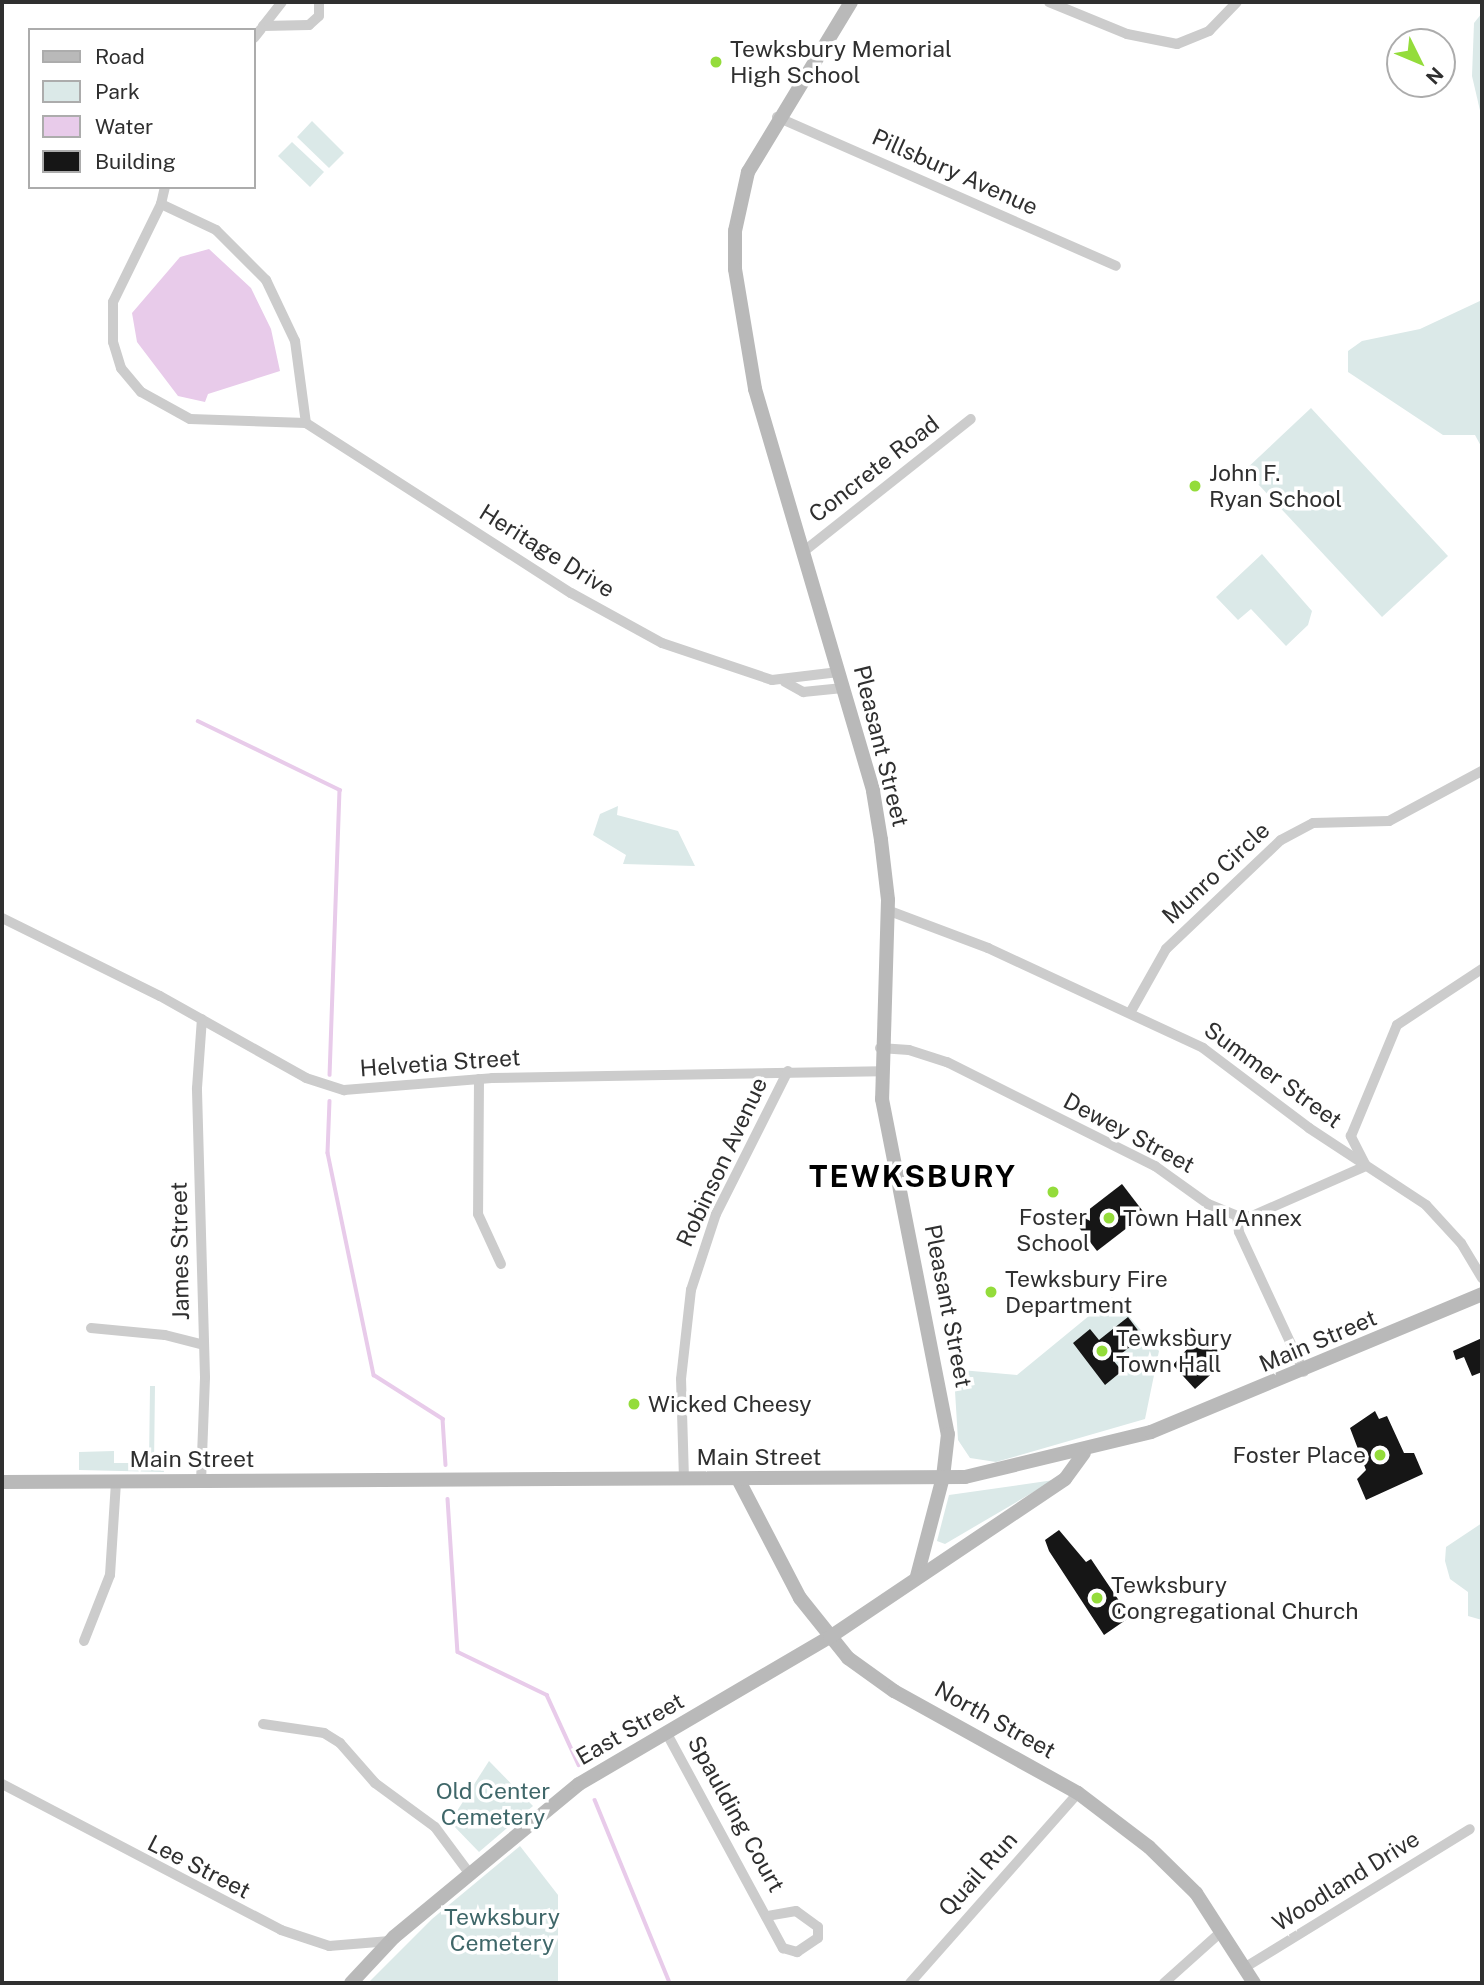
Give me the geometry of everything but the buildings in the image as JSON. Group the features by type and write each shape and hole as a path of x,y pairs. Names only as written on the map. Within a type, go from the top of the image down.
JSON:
{"main road":[{"name":"Pleasant Street","path":"851,2 777,117 740,200 736,281 755,389 873,791 887,910 880,1048 885,1116 940,1383 948,1447 943,1477 917,1576"},
{"name":"Main Street","path":"2,1482 943,1477 1084,1453 1304,1372 1482,1294"},
{"name":"East Street","path":"351,1983 390,1941 469,1873 588,1778 830,1637 996,1521 1065,1479 1084,1453"},
{"name":"North Street","path":"738,1479 800,1598 848,1658 894,1691 1078,1793 1169,1864 1221,1931 1254,1983"}],"street":[{"path":"282,2 263,26 309,25 319,16 319,2"},
{"path":"1049,2 1127,34 1177,44 1209,30 1237,2"},
{"name":"Pillsbury Avenue","path":"777,117 1116,266"},
{"path":"161,204 216,230 266,280 295,341 306,423 190,419 141,392 121,368 113,342 113,302 161,204 165,189"},
{"name":"Concrete Road","path":"803,552 971,419"},
{"name":"Heritage Drive","path":"306,423 625,624 695,657 783,681 803,692 843,688"},
{"name":"Heritage Drive","path":"783,681 839,671"},
{"name":"Munro Circle","path":"1130,1013 1166,949 1281,839 1313,823 1389,821 1482,771"},
{"name":"Summer Street","path":"887,910 937,926 1203,1048 1439,1217 1482,1278"},
{"name":"Helvetia Street","path":"2,918 335,1088 366,1092 479,1079 881,1071"},
{"path":"1304,1372 1238,1231 1237,1216 1252,1216 1366,1166 1351,1136 1392,1032 1405,1018 1482,969"},
{"name":"James Street","path":"201,1482 204,1345 197,1088 202,1019"},
{"name":"Dewey Street","path":"880,1048 909,1050 947,1062 1155,1166 1208,1204 1237,1216"},
{"name":"Robinson Avenue","path":"684,1479 681,1379 693,1280 716,1214 788,1071"},
{"path":"479,1079 478,1214 501,1264"},
{"path":"91,1328 165,1335 204,1345"},
{"path":"84,1641 110,1575 116,1482"},
{"path":"263,1724 324,1733 340,1743 375,1783 435,1827 469,1873"},
{"name":"Spaulding Court","path":"666,1732 769,1916 783,1948 797,1952 818,1938 818,1927 808,1917 782,1911 769,1916"},
{"name":"Lee Street","path":"2,1784 281,1930 329,1947 390,1941"},
{"name":"Quail Run","path":"910,1983 1078,1793"},
{"name":"Woodland Drive","path":"1244,1968 1470,1829"},
{"path":"1164,1983 1221,1931"}],"green space":[{"path":"1482,13 1482,119 1472,76 1474,23"},
{"path":"312,121 344,153 329,168 297,137"},
{"path":"292,142 324,172 310,187 278,156"},
{"path":"1482,300 1482,448 1475,435 1443,435 1348,372 1348,351 1362,341 1420,329"},
{"path":"1311,408 1448,556 1382,617 1245,470"},
{"path":"1262,554 1312,611 1308,625 1286,646 1251,609 1238,620 1216,597"},
{"path":"618,806 617,815 678,831 695,866 623,864 626,855 593,835 600,814"},
{"path":"1112,1297 1159,1351 1145,1419 996,1462 970,1458 958,1440 954,1375 961,1370 1017,1375"},
{"path":"150,1386 155,1386 154,1465 163,1465 164,1472 79,1470 79,1452 114,1451 114,1463 149,1463"},
{"path":"1054,1480 945,1544 937,1541 949,1495"},
{"path":"1482,1523 1482,1620 1468,1616 1468,1592 1450,1579 1445,1561 1446,1547"},
{"name":"Old Center Cemetery","path":"489,1761 533,1806 479,1852 450,1822"},
{"name":"Tewksbury Cemetery","path":"520,1846 558,1895 558,1983 368,1983 432,1919"}],"water":[{"path":"209,249 251,288 271,329 280,371 208,394 205,402 178,396 137,342 132,313 180,257"}],"waterway":[{"path":"198,721 340,790 330,1075"},
{"path":"330,1101 328,1153 374,1375 443,1419 446,1465"},
{"path":"448,1499 458,1652 547,1695 579,1765"},
{"path":"595,1800 670,1983"}],"place":[{"name":"Tewksbury Memorial High School","path":"716,62"},
{"name":"John F. Ryan School","path":"1195,486"},
{"name":"Foster School","path":"1053,1192"},
{"name":"Town Hall Annex","path":"1109,1218"},
{"name":"Tewksbury Fire Department","path":"991,1292"},
{"name":"Tewksbury Town Hall","path":"1102,1351"},
{"name":"Wicked Cheesy","path":"634,1404"},
{"name":"Foster Place","path":"1380,1455"},
{"name":"Tewksbury Congregational Church","path":"1097,1598"}],"district":[{"name":"TEWKSBURY","path":"913,1176"}]}
